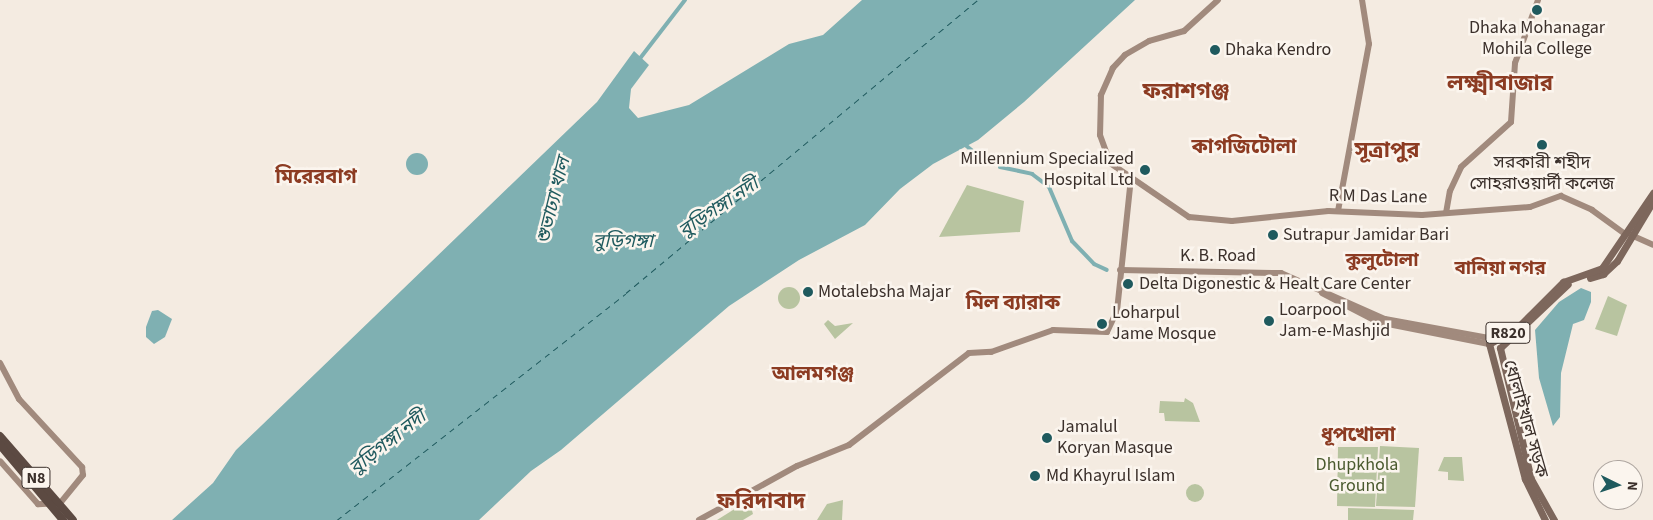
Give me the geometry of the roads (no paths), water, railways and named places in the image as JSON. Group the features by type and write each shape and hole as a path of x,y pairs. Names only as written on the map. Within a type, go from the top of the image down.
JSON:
{"highway":[{"name":"N8","path":"0,436 73,520"},
{"name":"N8","path":"0,446 63,520"}],"main road":[{"name":"ধোলাইখাল সড়ক","path":"1554,520 1531,479 1502,342 1523,331 1538,309 1566,285 1603,274 1653,196"},
{"name":"ধোলাইখাল সড়ক","path":"1545,520 1526,479 1497,364 1487,342 1518,327 1550,291 1602,268 1618,253"},
{"path":"1487,342 1502,342"},
{"path":"1497,364 1505,362"}],"street":[{"name":"R M Das Lane","path":"1218,0 1184,31 1149,41 1125,55 1107,79 1100,104 1102,144 1110,163 1198,221 1338,211 1446,213 1535,206 1567,196 1628,235"},
{"path":"1338,211 1369,44 1362,0"},
{"path":"1446,213 1457,173 1487,139 1511,122 1514,63 1538,0"},
{"path":"699,520 797,466 849,445 969,353 991,352 1052,330 1107,332 1117,311 1131,178"},
{"path":"1628,235 1653,245"},
{"name":"K. B. Road","path":"1120,270 1266,270 1314,287 1378,322 1487,342"},
{"path":"0,363 20,399 82,467 83,475 60,503 38,504 0,461"}],"water":[{"name":"বুড়িগঙ্গা","path":"862,0 1135,0 1024,102 978,140 933,164 900,189 865,225 799,260 729,306 561,450 531,471 479,520 172,520 213,483 236,450 597,102 634,51 649,65 631,89 629,108 638,118 689,105 789,44 823,35"},
{"path":"417,153 425,156 428,164 425,172 417,175 409,172 406,164 409,156"},
{"path":"1581,288 1591,292 1591,302 1584,320 1573,324 1561,373 1560,417 1553,426 1539,378 1535,330 1559,302"},
{"path":"158,310 172,319 165,337 154,344 146,337 146,327 152,311"}],"waterway":[{"name":"শুভাঢ্যা খাল","path":"638,61 685,0"},
{"path":"963,143 986,162"},
{"path":"1000,167 1032,174 1049,187 1072,241 1094,264 1107,270"}],"place":[{"name":"Dhaka Mohanagar Mohila College","path":"1537,10"},
{"name":"Dhaka Kendro","path":"1215,50"},
{"name":"সরকারী শহীদ সোহরাওয়ার্দী কলেজ","path":"1542,145"},
{"name":"Millennium Specialized Hospital Ltd","path":"1145,170"},
{"name":"Sutrapur Jamidar Bari","path":"1273,235"},
{"name":"Delta Digonestic & Healt Care Center","path":"1128,284"},
{"name":"Motalebsha Majar","path":"808,292"},
{"name":"Loarpool Jam-e-Mashjid","path":"1269,321"},
{"name":"Loharpul Jame Mosque","path":"1102,324"},
{"name":"Jamalul Koryan Masque","path":"1047,438"},
{"name":"Md Khayrul Islam","path":"1035,476"}],"district":[{"name":"লক্ষ্মীবাজার","path":"1500,84"},
{"name":"ফরাশগঞ্জ","path":"1186,92"},
{"name":"কাগজিটোলা","path":"1244,147"},
{"name":"সূত্রাপুর","path":"1387,151"},
{"name":"মিরেরবাগ","path":"316,177"},
{"name":"কুলুটোলা","path":"1382,261"},
{"name":"বানিয়া নগর","path":"1500,269"},
{"name":"মিল ব্যারাক","path":"1013,303"},
{"name":"আলমগঞ্জ","path":"813,374"},
{"name":"ধূপখোলা","path":"1358,435"},
{"name":"ফরিদাবাদ","path":"761,502"}],"water label":[{"name":"বুড়িগঙ্গা নদী","path":"719,208"},
{"name":"বুড়িগঙ্গা নদী","path":"388,443"}],"park label":[{"name":"Dhupkhola Ground","path":"1357,476"}]}
